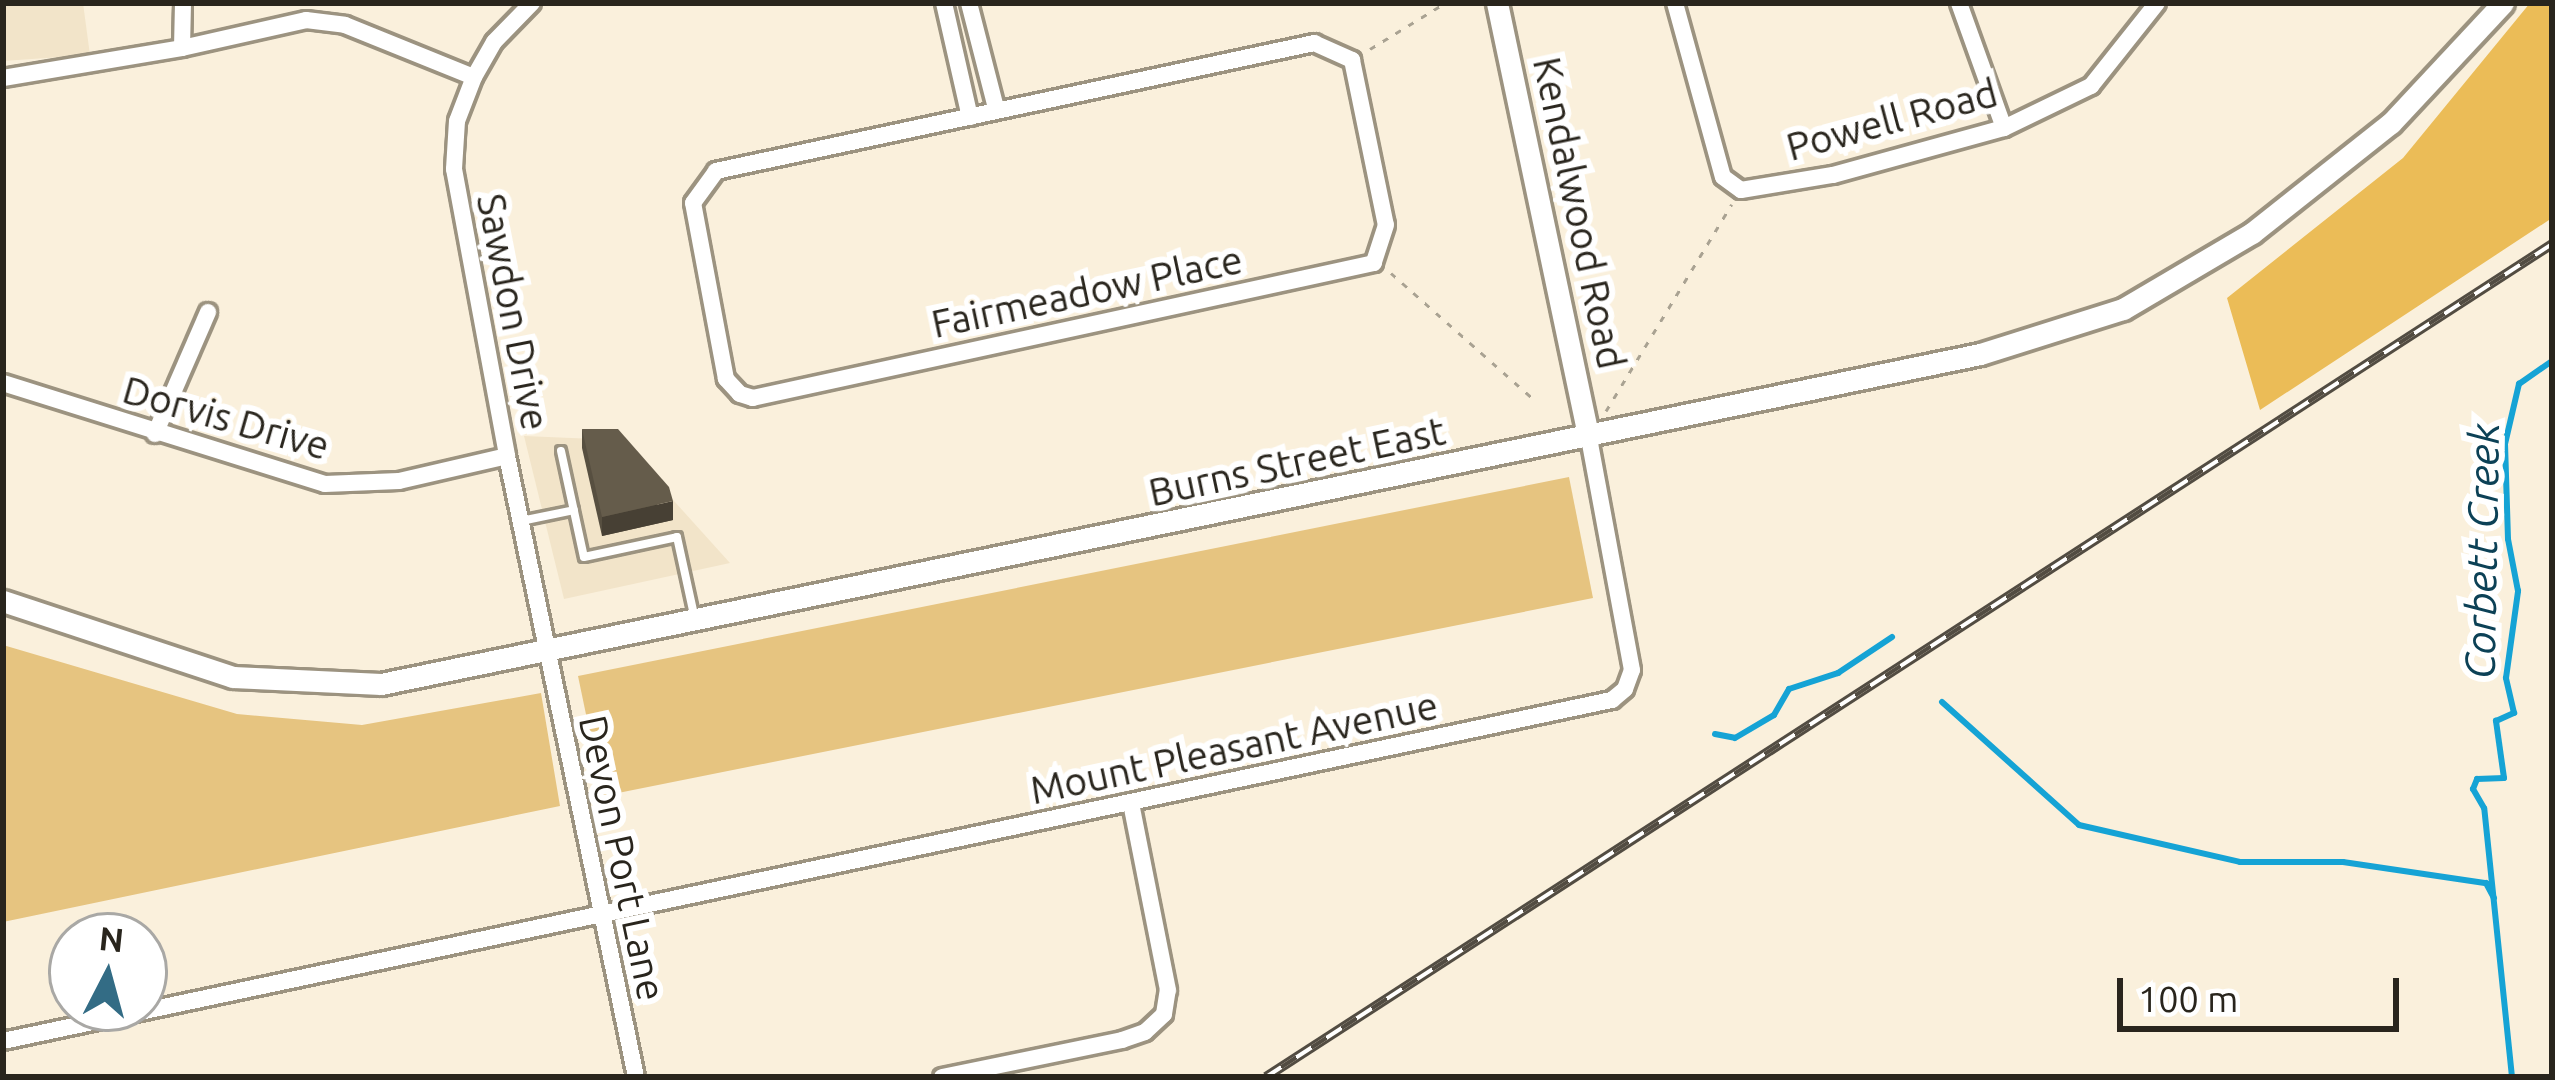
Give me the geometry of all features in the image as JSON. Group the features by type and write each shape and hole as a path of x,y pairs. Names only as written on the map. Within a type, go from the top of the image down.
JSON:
{"street":[{"path":"182,48 183,3"},
{"name":"Sawdon Drive","path":"532,3 494,42 474,76 457,121 454,169 546,653"},
{"path":"944,3 970,117"},
{"path":"969,3 996,108"},
{"name":"Kendalwood Road","path":"1497,3 1589,438"},
{"path":"1675,3 1723,177 1741,190"},
{"path":"1959,3 2004,128"},
{"name":"Powell Road","path":"1741,190 1833,175 2004,128 2091,86 2157,3"},
{"name":"Burns Street East","path":"3,602 233,677 381,684 1980,354 2123,309 2252,233 2391,123 2503,3"},
{"path":"3,78 182,48 306,20 345,25 474,76"},
{"name":"Fairmeadow Place","path":"1352,60 1314,43 996,108 716,171 693,202 726,379 740,394 753,398 1374,263"},
{"path":"1352,60 1386,225 1374,263"},
{"path":"155,434 208,312"},
{"name":"Dorvis Drive","path":"3,383 325,484 399,481 507,456"},
{"name":"Mount Pleasant Avenue","path":"3,1041 1592,707 1620,695 1629,680 1630,658 1589,438"},
{"name":"Devon Port Lane","path":"546,653 636,1077"},
{"path":"942,1077 1122,1040 1145,1032 1164,1014 1168,990 1131,803"}],"lane":[{"path":"561,451 584,557 677,537 695,622"},
{"path":"520,521 574,510"}],"path":[{"path":"1352,60 1445,3"},
{"path":"1589,438 1741,190"},
{"path":"1374,263 1531,397"}],"shaded area":[{"path":"3,3 83,3 90,55 3,61"},
{"path":"2530,3 2552,3 2552,218 2260,410 2227,298 2403,158"},
{"path":"524,436 619,440 730,563 564,599"},
{"path":"1569,477 1593,598 603,796 578,676"},
{"path":"3,645 237,714 362,725 541,693 560,806 3,922"}],"building":[{"path":"582,429 618,429 669,487 673,501 602,517"}],"waterway":[{"name":"Corbett Creek","path":"2512,1077 2484,808 2473,789 2477,779 2504,778 2496,721 2514,713 2506,678 2518,591 2508,539 2505,444 2519,384 2552,361"},
{"path":"1715,734 1735,738 1774,715 1789,689 1838,673 1892,637"},
{"path":"1942,702 2079,825 2240,862 2343,862 2486,883 2494,898"}],"railway":[{"path":"1266,1077 2552,244"}]}
